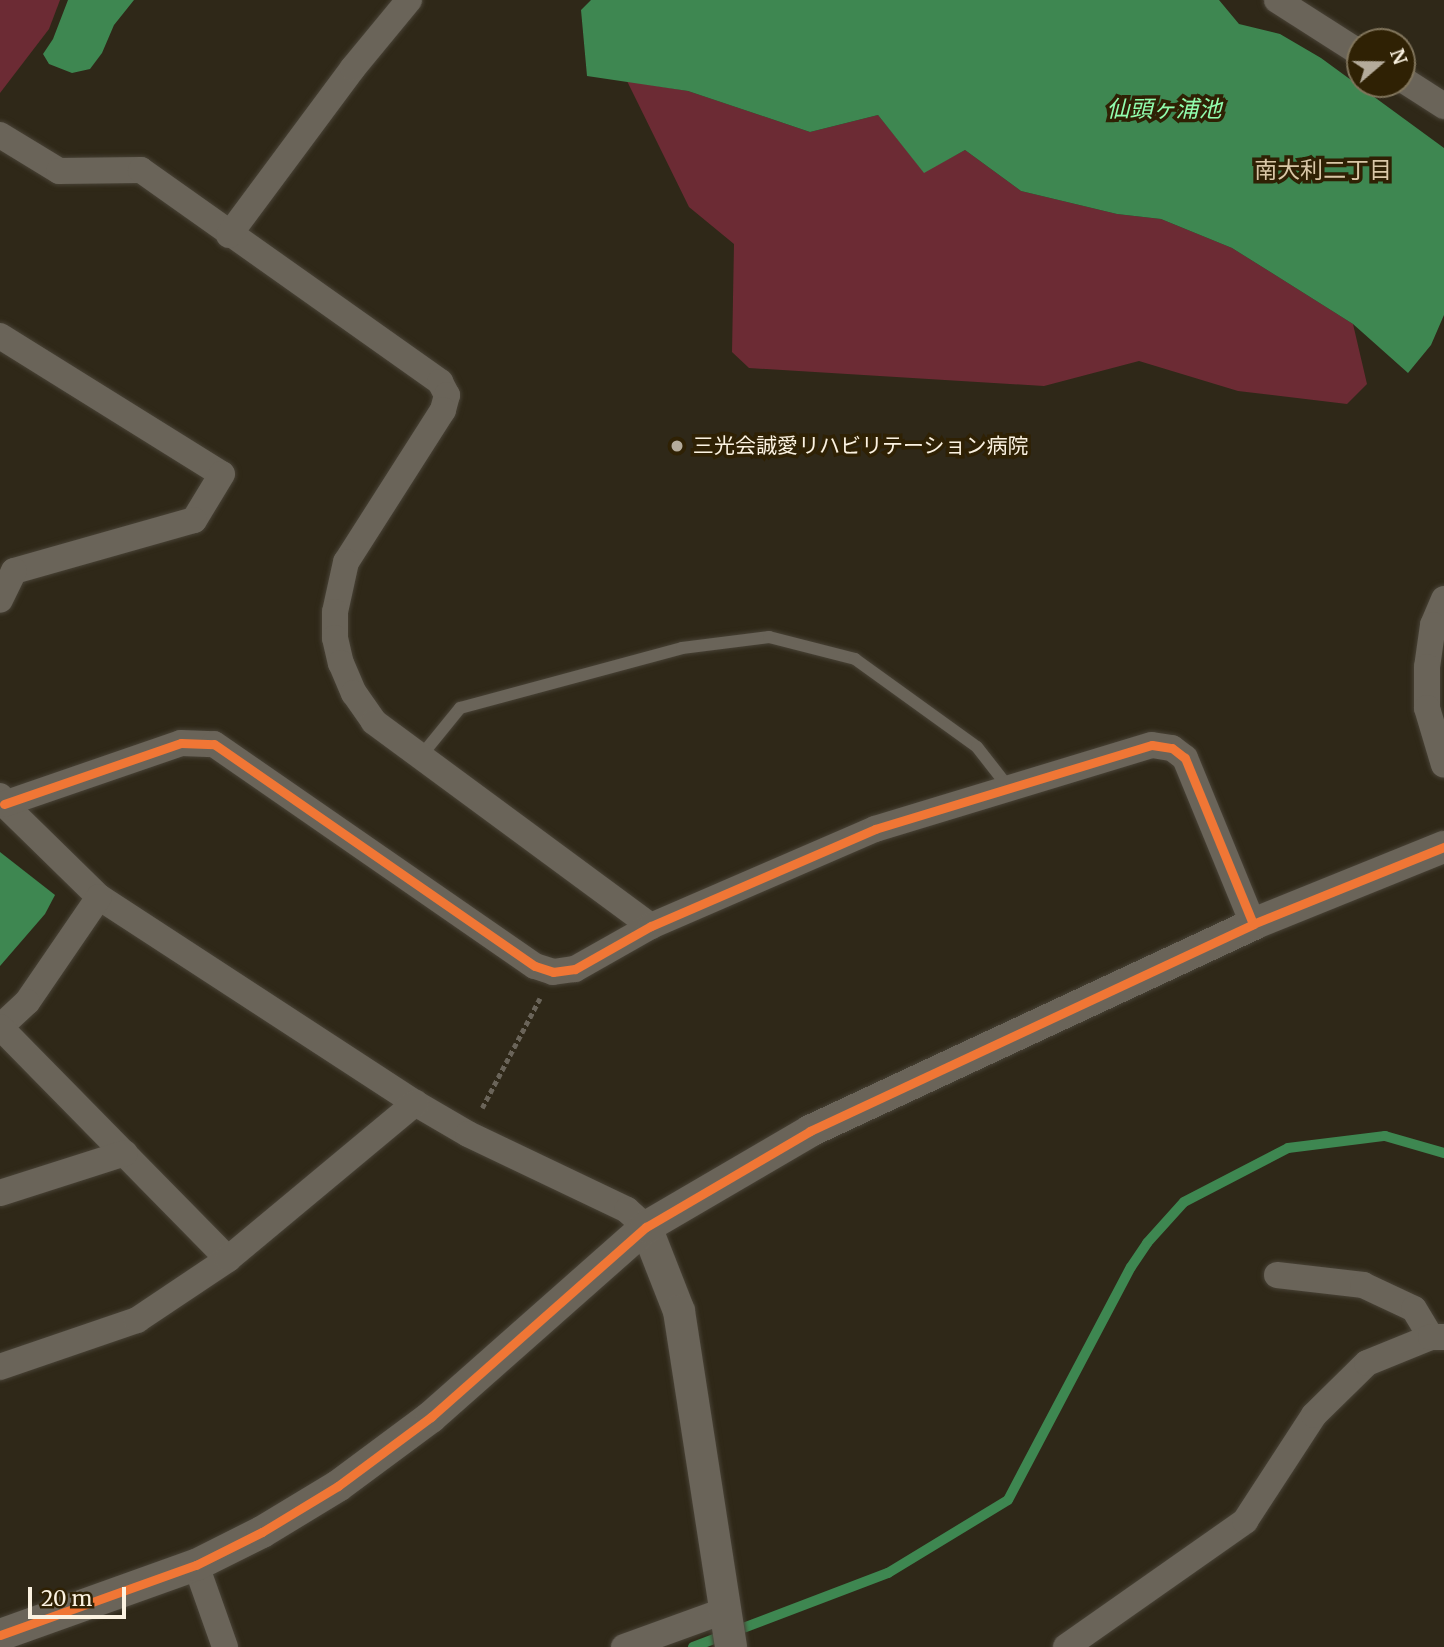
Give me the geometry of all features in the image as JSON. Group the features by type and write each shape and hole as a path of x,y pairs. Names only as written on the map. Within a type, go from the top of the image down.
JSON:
{"street":[{"path":"229,235 354,68 409,0"},
{"path":"1277,0 1346,44"},
{"path":"1416,88 1444,106"},
{"path":"0,135 60,172 141,170 229,235 440,382 447,395 443,410 346,562 338,586 335,612 335,638 341,663 354,693 374,722 651,926"},
{"path":"0,336 222,474 194,520 13,571 0,600"},
{"path":"1444,599 1433,625 1427,667 1427,708 1444,765"},
{"path":"731,1647 679,1311 646,1227 627,1210 468,1134 415,1103 99,897 2,800 181,743 214,744 535,966 553,972 575,969 651,926 875,829 1152,746 1172,748 1185,758 1252,924"},
{"path":"0,1635 196,1566 262,1532 338,1486 431,1417 646,1227 810,1131 1252,924 1444,847"},
{"path":"99,897 27,1002 0,1027 228,1259"},
{"path":"0,1367 136,1320 228,1259 415,1103"},
{"path":"0,1192 125,1153"},
{"path":"1066,1647 1245,1521 1314,1415 1367,1363 1438,1337 1414,1308 1363,1285 1277,1275"},
{"path":"196,1566 225,1647"},
{"path":"624,1647 726,1610"}],"lane":[{"path":"421,756 460,708 682,648 769,637 855,659 976,747 1009,788"}],"path":[{"path":"468,1134 553,972"}],"shaded area":[{"path":"0,0 60,0 49,29 0,93"},
{"path":"627,81 688,91 810,132 878,115 924,172 965,150 1021,191 1117,214 1161,219 1232,248 1353,324 1367,384 1347,404 1238,391 1139,361 1044,386 749,368 732,352 734,244 689,207"}],"water":[{"path":"68,0 134,0 114,25 102,53 90,69 72,73 49,64 43,54 53,39"},
{"name":"仙頭ヶ浦池","path":"591,0 1219,0 1239,24 1280,34 1346,76 1346,98 1376,98 1444,148 1444,315 1431,345 1408,373 1353,324 1232,248 1161,219 1117,214 1021,191 965,150 924,173 878,115 810,132 688,91 587,76 581,10"},
{"path":"0,852 55,895 45,914 0,966"}],"waterway":[{"path":"693,1647 888,1573 1008,1500 1131,1267 1147,1243 1184,1202 1288,1148 1385,1136 1444,1153"}],"cycle path":[{"path":"4,804 181,743 214,744 535,966 553,972 575,969 651,926 875,829 1152,745 1172,748 1185,758 1253,924"},
{"path":"0,1635 196,1565 262,1532 338,1486 431,1417 646,1227 810,1131 1253,924 1444,847"}],"place":[{"name":"三光会誠愛リハビリテーション病院","path":"677,446"}],"district":[{"name":"南大利二丁目","path":"1323,170"}]}
